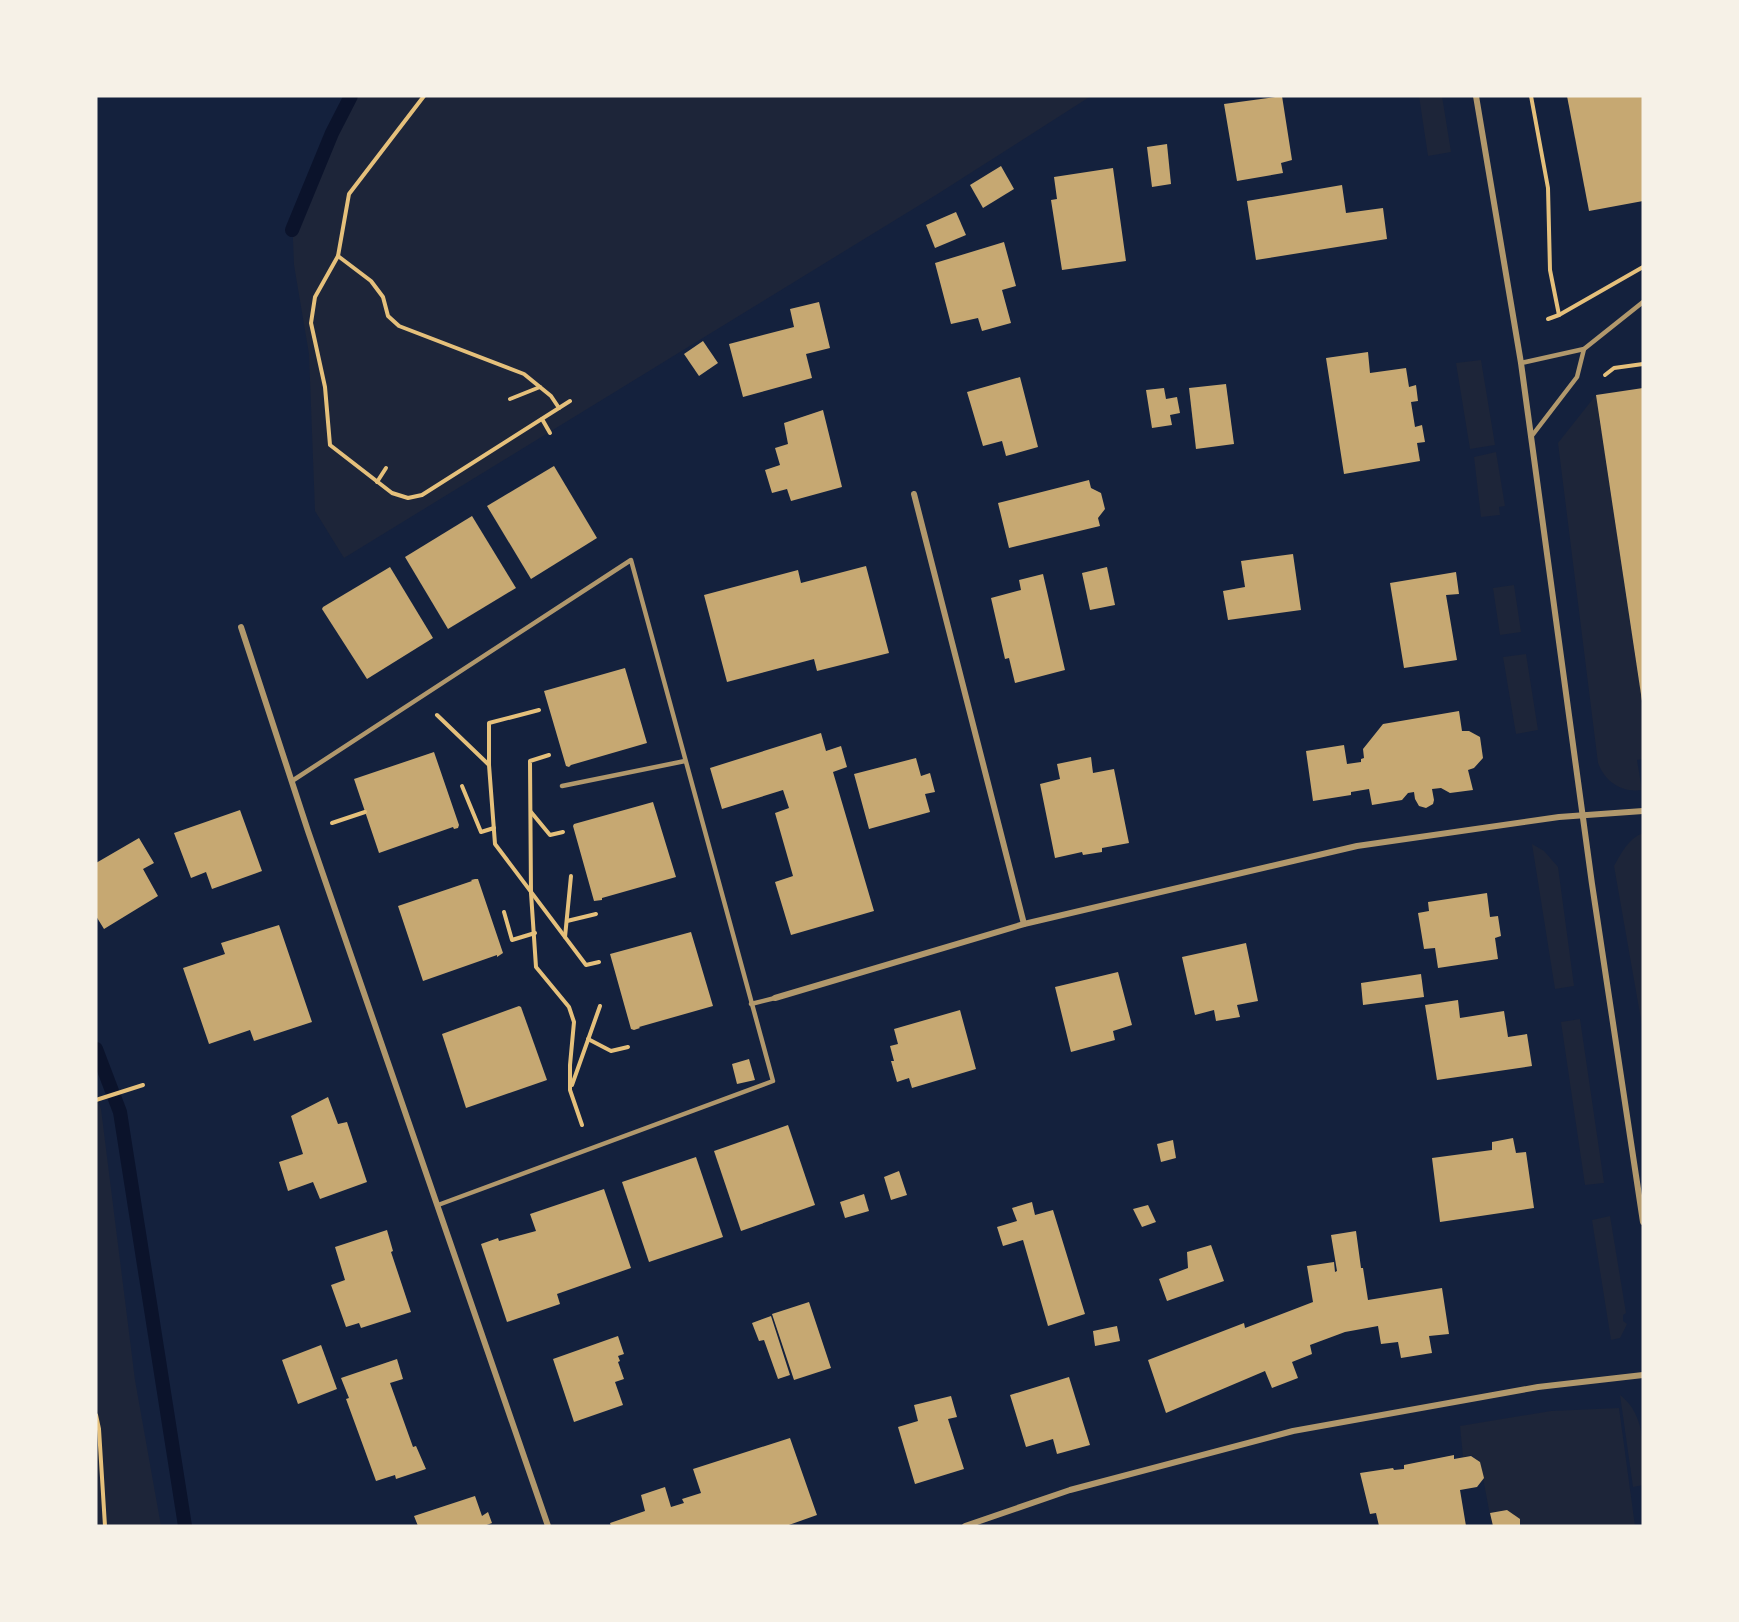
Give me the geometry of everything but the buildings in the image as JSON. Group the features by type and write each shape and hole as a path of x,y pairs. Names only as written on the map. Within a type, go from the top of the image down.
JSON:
{"street":[{"path":"1476,96 1521,363 1582,816 1643,1222"},
{"path":"914,494 1024,924"},
{"path":"241,627 308,831 549,1526"},
{"path":"775,998 1024,924 1357,846 1559,817 1643,811"},
{"path":"965,1526 1070,1490 1293,1431 1538,1387 1643,1375"}],"lane":[{"path":"1521,363 1584,349 1643,302"},
{"path":"1531,437 1577,377 1584,349"},
{"path":"292,781 631,560 773,1082 438,1205"},
{"path":"562,786 685,762"},
{"path":"751,1004 775,998"}],"path":[{"path":"424,96 349,194 338,256 315,297 311,323 325,387 330,445 392,493 408,498 422,495 570,401"},
{"path":"1531,96 1548,188 1550,270 1559,315"},
{"path":"338,256 371,281 383,297 388,316 399,326 524,374 551,396 559,408"},
{"path":"1548,320 1643,267"},
{"path":"510,399 540,387"},
{"path":"542,419 550,433"},
{"path":"377,482 386,468"},
{"path":"420,698 489,765"},
{"path":"539,710 489,723 489,765 495,844 586,965 599,962"},
{"path":"549,755 530,761 531,893 536,967 569,1007 574,1022 570,1090 591,1149"},
{"path":"462,786 481,832 494,828"},
{"path":"531,811 550,835 563,832"},
{"path":"308,831 365,812"},
{"path":"565,938 571,876"},
{"path":"504,912 512,940 535,933"},
{"path":"567,921 596,914"},
{"path":"570,1090 600,1006"},
{"path":"588,1039 611,1051 628,1047"},
{"path":"96,1100 143,1085"},
{"path":"96,1415 105,1526"}],"shaded area":[{"path":"356,96 1091,96 936,195 344,558 315,511 309,354 294,265 292,215 319,155"},
{"path":"1419,96 1442,96 1451,152 1428,156"},
{"path":"1481,360 1495,445 1470,449 1456,363"},
{"path":"1596,395 1643,709 1643,759 1637,760 1642,790 1628,790 1615,785 1605,776 1598,763 1558,443"},
{"path":"1496,452 1505,506 1499,507 1500,515 1481,517 1474,457"},
{"path":"1514,585 1521,632 1500,635 1493,588"},
{"path":"1526,654 1538,730 1516,734 1503,657"},
{"path":"1643,833 1643,1031 1614,866 1629,842"},
{"path":"1532,844 1544,851 1558,867 1574,986 1555,989"},
{"path":"1580,1019 1604,1183 1585,1185 1561,1022"},
{"path":"96,1096 101,1109 135,1380 161,1526 96,1526"},
{"path":"1610,1216 1626,1313 1623,1315 1623,1321 1627,1324 1620,1338 1611,1340 1592,1220"},
{"path":"1620,1395 1635,1414 1642,1437 1643,1485 1633,1487"},
{"path":"1619,1408 1635,1526 1492,1526 1480,1462 1471,1455 1463,1457 1460,1426 1551,1411"}],"waterway":[{"path":"292,230 332,133 351,96"},
{"path":"96,1049 120,1112 185,1526"}]}
